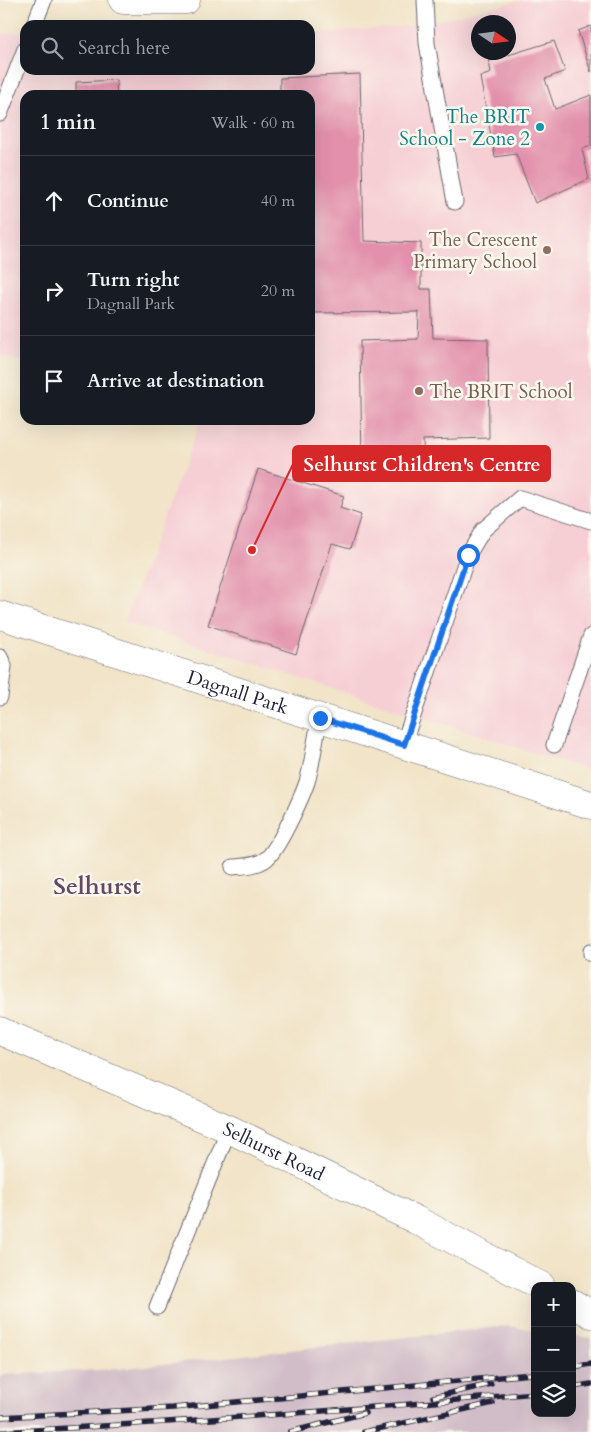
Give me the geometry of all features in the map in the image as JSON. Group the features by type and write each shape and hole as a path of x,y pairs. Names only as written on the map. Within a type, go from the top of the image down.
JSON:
{"street":[{"path":"123,0 186,0"},
{"name":"Dagnall Park","path":"0,615 591,805"},
{"name":"Selhurst Road","path":"0,1031 229,1130 416,1220 533,1282"},
{"path":"576,1305 591,1314"}],"lane":[{"path":"36,20 44,0"},
{"path":"425,0 427,43 456,202"},
{"path":"0,114 20,62"},
{"path":"404,745 468,555 483,530 520,498 591,521"},
{"path":"554,745 591,636"},
{"path":"0,657 4,666 0,697"},
{"path":"233,868 256,864 266,859 274,851 307,782 320,718"},
{"path":"157,1307 229,1130"}],"shaded area":[{"name":"The BRIT School","path":"522,0 591,0 591,771 124,622 199,425 315,425 315,90 20,90 20,361 0,355 0,33 20,33 20,75 315,75 315,34 419,25"},
{"path":"508,1326 531,1329 531,1417 576,1417 576,1336 591,1338 591,1432 0,1432 0,1375 118,1369"}],"building":[{"path":"591,26 591,72 578,31"},
{"name":"The BRIT School - Zone 2","path":"554,41 565,71 545,79 555,109 591,95 591,146 582,149 589,179 535,203 516,154 495,157 480,77 491,73 489,61 516,60 516,53"},
{"path":"360,74 364,241 421,243 421,289 431,289 433,338 488,339 489,438 423,440 424,462 362,463 360,341 418,339 419,312 315,313 315,90 280,90 280,78"},
{"path":"116,80 117,90 76,90 76,82"},
{"path":"258,469 344,496 340,508 361,515 350,549 332,544 296,654 208,625"}],"railway":[{"path":"576,1366 591,1364"},
{"path":"0,1417 173,1408 531,1374"},
{"path":"433,1397 491,1384"},
{"path":"576,1386 591,1384"},
{"path":"0,1432 268,1415 531,1393"},
{"path":"364,1432 493,1403"},
{"path":"290,1432 365,1413"}],"place":[{"name":"The BRIT School - Zone 2","path":"540,127"},
{"name":"The Crescent Primary School","path":"547,250"},
{"name":"The BRIT School","path":"419,391"},
{"name":"Selhurst Children's Centre","path":"252,550"}],"district":[{"name":"Selhurst","path":"97,886"}],"route":[{"path":"320,718 404,745 468,555"}]}
